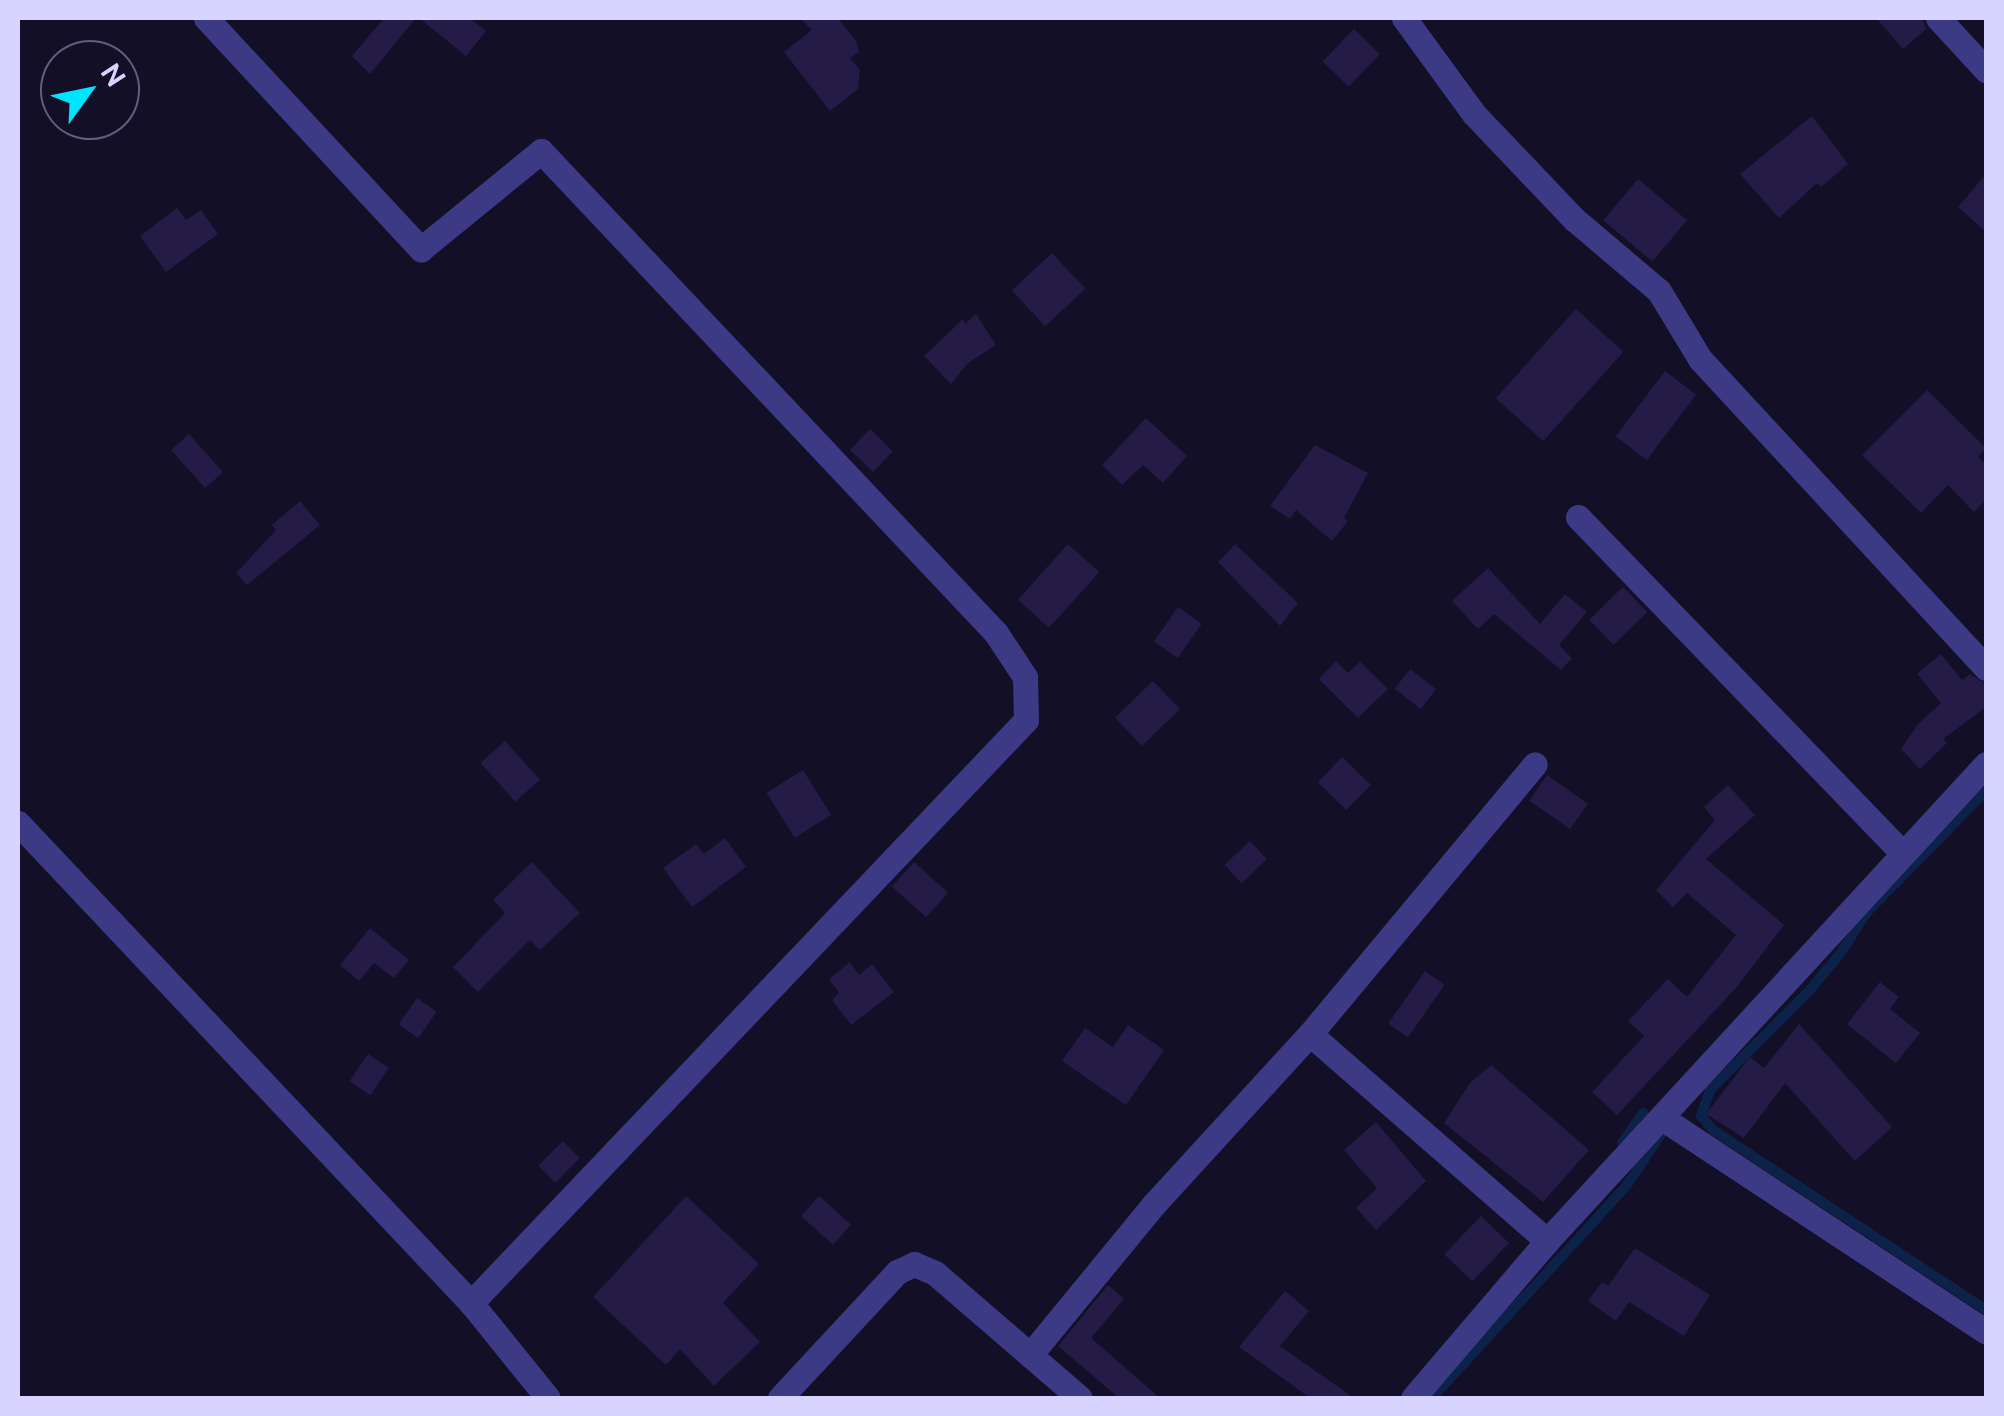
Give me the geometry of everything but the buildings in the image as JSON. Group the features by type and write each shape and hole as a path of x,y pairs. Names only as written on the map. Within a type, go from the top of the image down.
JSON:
{"street":[{"path":"206,18 420,250 540,151 982,619 1026,677 1026,720 471,1303"},
{"path":"1404,18 1474,114 1594,237 1659,292 1700,358 1986,668"},
{"path":"1938,18 1986,70"},
{"path":"1578,517 1903,854"},
{"path":"1030,1355 1155,1204 1310,1034 1535,764"},
{"path":"1413,1398 1547,1240 1986,764"},
{"path":"18,823 471,1303 548,1398"},
{"path":"1310,1034 1547,1240"},
{"path":"1662,1118 1986,1332"},
{"path":"780,1398 896,1272 914,1264 936,1273 1080,1398"}],"waterway":[{"path":"1986,791 1867,912 1840,954 1807,993 1710,1090 1701,1116 1713,1130 1986,1310"},
{"path":"1622,1143 1643,1113"},
{"path":"1432,1398 1627,1185 1662,1133"}]}
